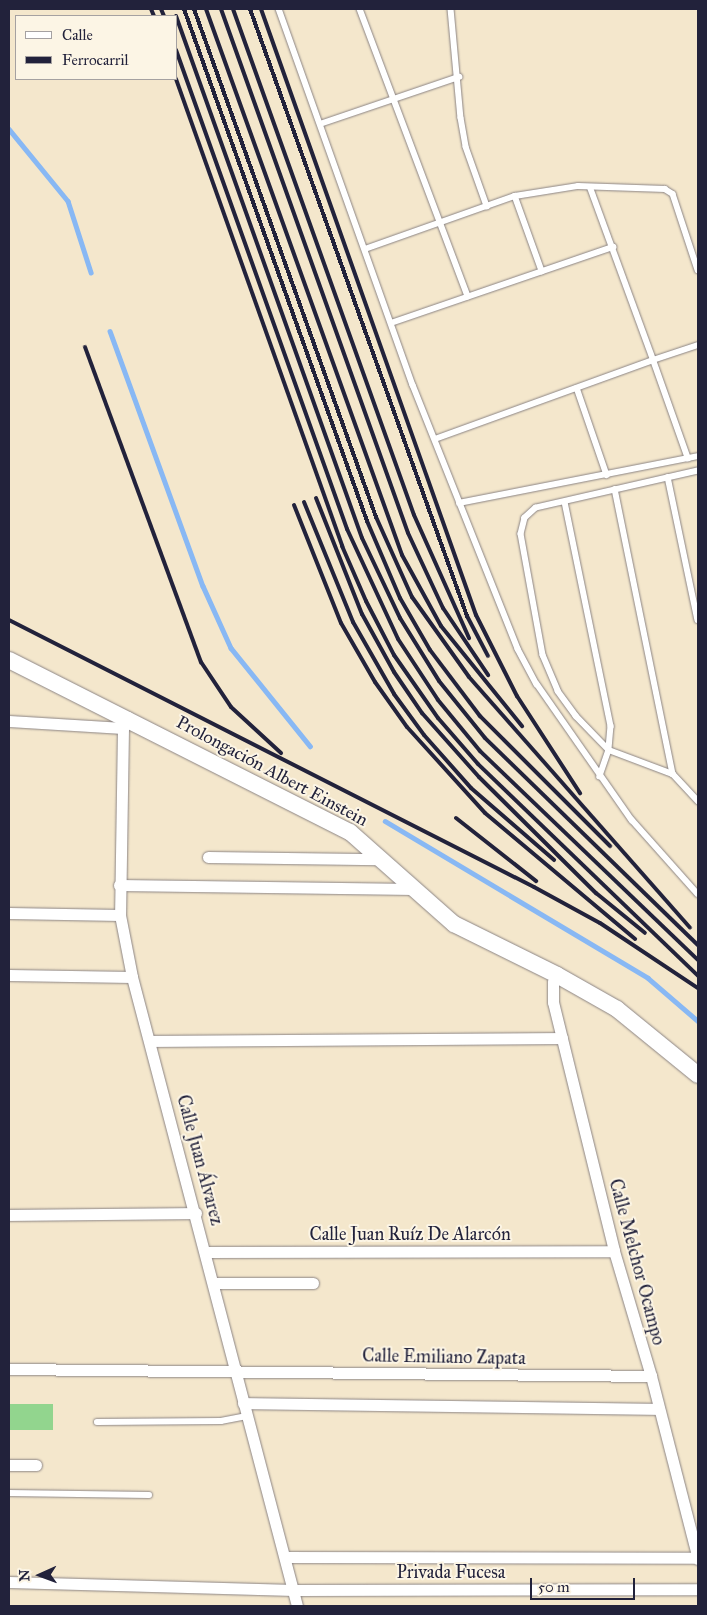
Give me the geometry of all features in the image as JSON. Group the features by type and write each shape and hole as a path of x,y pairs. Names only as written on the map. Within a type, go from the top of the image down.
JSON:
{"main road":[{"name":"Prolongación Albert Einstein","path":"9,660 125,723 350,832 454,924 558,974 617,1008 698,1075"}],"street":[{"path":"9,722 125,723"},
{"name":"Calle Juan Álvarez","path":"125,723 119,885 120,915 132,978 151,1041 207,1252 243,1403 286,1557 297,1606"},
{"path":"208,857 382,859"},
{"path":"119,885 414,889"},
{"path":"9,913 120,915"},
{"name":"Calle Melchor Ocampo","path":"558,974 552,994 562,1038 614,1251 651,1376 698,1559"},
{"path":"9,975 132,978"},
{"path":"151,1041 562,1038"},
{"path":"9,1215 196,1213"},
{"name":"Calle Juan Ruíz De Alarcón","path":"207,1252 614,1251"},
{"path":"214,1283 313,1282"},
{"name":"Calle Emiliano Zapata","path":"9,1369 651,1376"},
{"path":"243,1403 659,1409"},
{"path":"9,1465 36,1465"},
{"path":"286,1557 698,1559"},
{"name":"Privada Fucesa","path":"9,1582 294,1590 698,1590"}],"lane":[{"path":"279,9 391,323 459,503 518,649 600,776 632,820 698,894"},
{"path":"360,9 396,98 468,296"},
{"path":"451,9 466,147 487,206"},
{"path":"320,124 459,77"},
{"path":"365,249 515,196 578,186 670,191 698,270"},
{"path":"590,188 613,247 688,459"},
{"path":"515,196 542,271"},
{"path":"391,323 613,247"},
{"path":"435,440 698,345"},
{"path":"577,388 607,476"},
{"path":"459,503 607,476 698,456"},
{"path":"698,471 615,489 528,512 522,526 522,544 550,676 576,716 609,750 673,774 698,801"},
{"path":"668,477 698,620"},
{"path":"615,489 673,774"},
{"path":"565,502 610,719 609,750 600,776"},
{"path":"97,1422 222,1421 247,1416"},
{"path":"9,1493 149,1495"}],"green space":[{"path":"9,1404 53,1404 53,1430 9,1430"}],"waterway":[{"path":"9,129 68,201 91,272"},
{"path":"110,331 203,586 231,648 310,746"},
{"path":"385,821 648,978 698,1021"}],"railway":[{"path":"151,9 154,15"},
{"path":"161,9 164,15"},
{"path":"184,9 367,521 400,598 430,650 480,716 610,846"},
{"path":"194,9 376,517 412,597 469,677 690,928"},
{"path":"206,9 402,555 441,626 522,726"},
{"path":"221,9 408,533 443,608 488,675"},
{"path":"233,9 414,515 469,638"},
{"path":"250,9 467,616 488,656"},
{"path":"261,9 476,615 517,696 580,793"},
{"path":"178,22 362,538 400,618 439,681 485,738 698,945"},
{"path":"178,56 347,529 398,639 438,700 480,751 698,960"},
{"path":"176,80 342,546 366,601 394,655 438,718 478,764 698,976"},
{"path":"85,347 201,662 231,707 281,753"},
{"path":"316,498 362,614 394,672 422,713 479,777 596,893 645,933"},
{"path":"304,502 353,622 394,694 424,735 471,788 554,860"},
{"path":"294,505 341,623 375,682 407,727 485,813 635,939"},
{"path":"9,620 534,887 600,923 698,988"},
{"path":"456,818 536,881"}]}
